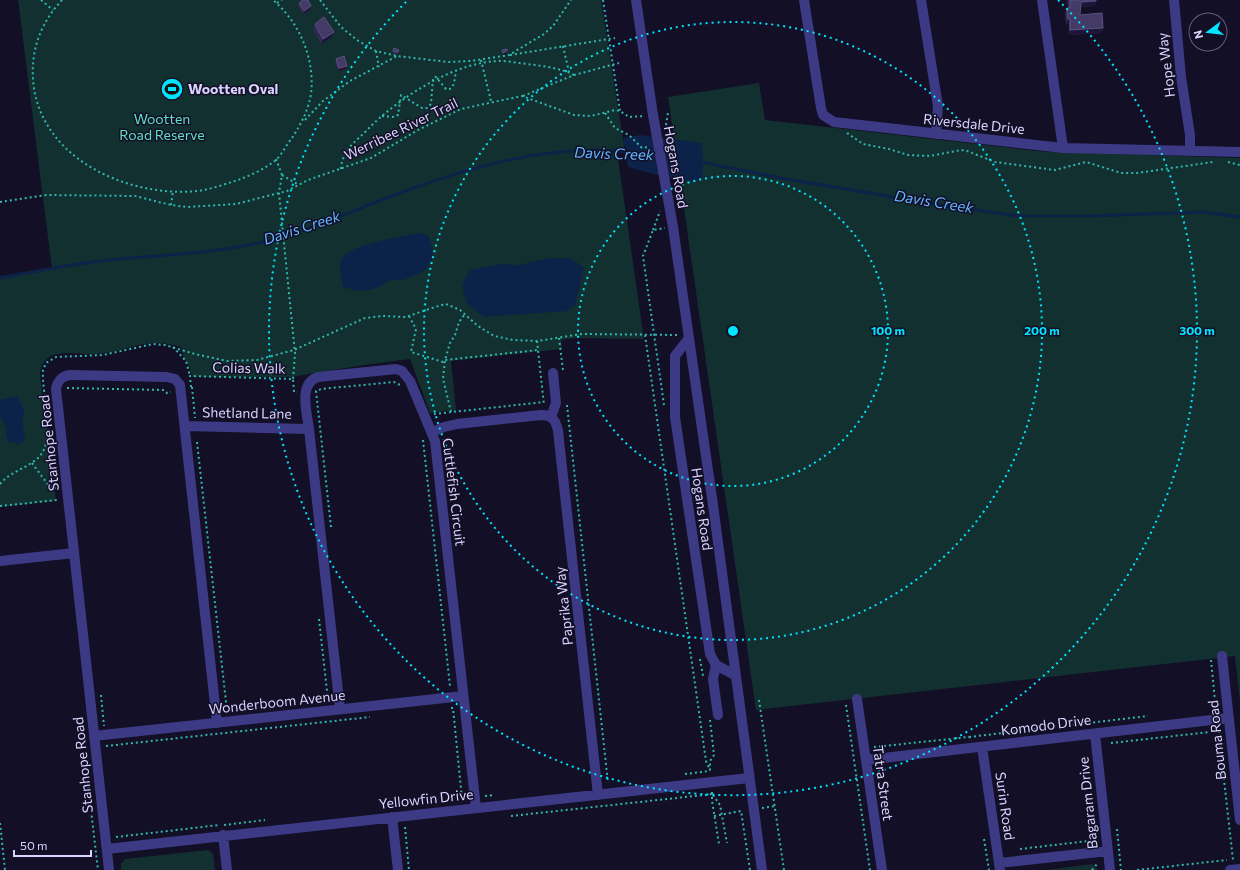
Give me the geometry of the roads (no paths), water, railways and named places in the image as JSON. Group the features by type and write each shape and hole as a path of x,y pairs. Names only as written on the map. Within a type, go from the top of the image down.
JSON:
{"street":[{"name":"Hogans Road","path":"636,0 649,115 673,227 762,870"},
{"name":"Riversdale Drive","path":"804,0 819,100 822,112 826,118 834,122 1063,148 1240,152"},
{"path":"921,0 938,111 936,134"},
{"path":"1042,0 1063,148"},
{"name":"Hope Way","path":"1174,0 1179,58 1190,135 1190,150"},
{"name":"Hogans Road","path":"689,338 675,356 675,417 709,649 711,658 716,665"},
{"name":"Cuttlefish Circuit","path":"309,429 306,392 307,384 311,380 318,377 396,369 402,371 410,381 432,432 436,451 476,808"},
{"path":"432,432 457,424 548,416 556,403 553,373"},
{"name":"Stanhope Road","path":"109,870 56,389 58,382 64,376 70,374 167,377 178,382 181,389 185,426"},
{"name":"Paprika Way","path":"548,416 556,420 558,431 598,795"},
{"path":"185,426 217,723"},
{"name":"Shetland Lane","path":"185,426 309,429"},
{"path":"309,429 340,709"},
{"path":"0,561 74,553"},
{"name":"Bouma Road","path":"1222,656 1229,718 1237,763 1240,820"},
{"path":"718,715 713,679 716,665 735,675"},
{"name":"Wonderboom Avenue","path":"94,736 463,696"},
{"name":"Tatra Street","path":"857,699 882,870"},
{"name":"Komodo Drive","path":"866,760 1229,718"},
{"name":"Bagaram Drive","path":"1095,734 1110,870"},
{"name":"Surin Road","path":"982,747 1000,866"},
{"name":"Yellowfin Drive","path":"107,848 749,778"},
{"path":"392,817 398,870"},
{"path":"223,836 227,870"},
{"path":"1000,866 1108,851"}],"water":[{"path":"640,135 702,143 702,180 680,181 628,167 623,138"},
{"path":"418,233 428,235 431,242 433,254 432,260 426,269 406,279 392,280 372,290 359,290 343,287 340,262 344,256 352,250 375,242"},
{"path":"550,258 569,258 584,267 575,305 567,311 484,317 467,304 462,285 470,270 501,264 519,265"},
{"path":"17,396 25,412 22,418 25,440 18,445 15,442 10,443 6,436 6,428 0,416 0,400"}],"waterway":[{"name":"Davis Creek","path":"0,278 93,262 221,250 263,242 298,232 428,183 455,174 512,159 570,151 599,150 628,152"},
{"name":"Davis Creek","path":"701,162 786,179 940,205 1019,216 1089,216 1203,212 1240,217"}],"place":[{"name":"Wootten Oval","path":"172,89"}],"park label":[{"name":"Wootten Road Reserve","path":"162,128"}]}
